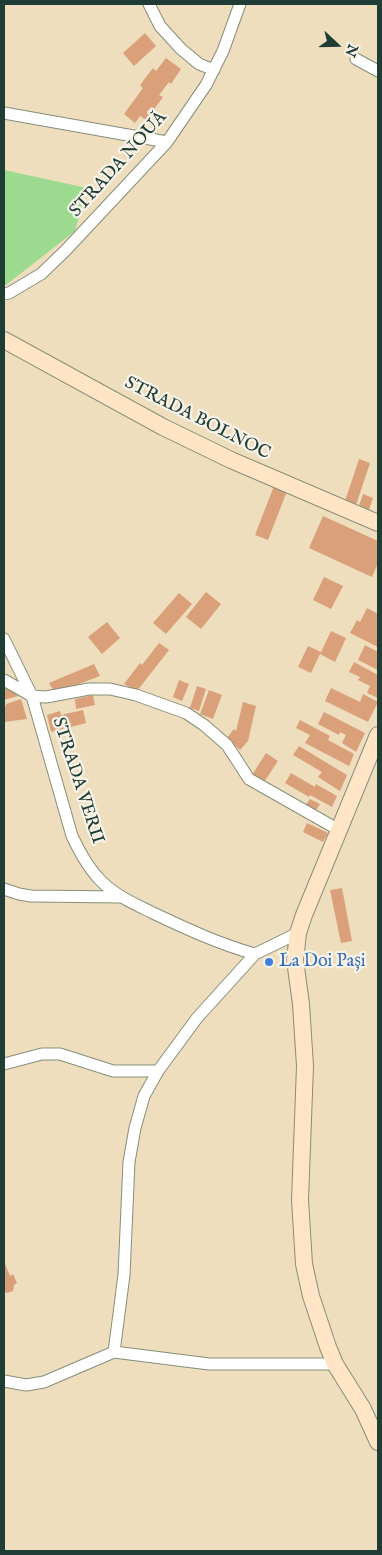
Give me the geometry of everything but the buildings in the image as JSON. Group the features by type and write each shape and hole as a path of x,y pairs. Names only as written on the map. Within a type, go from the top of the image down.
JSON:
{"main road":[{"name":"STRADA BOLNOC","path":"4,340 163,427 231,460 378,523"},
{"path":"378,735 298,933 295,960 301,1004 305,1066 300,1178 301,1232 304,1264 311,1296 335,1364 363,1409 378,1442"}],"street":[{"path":"149,4 160,26 181,49 199,64 214,70"},
{"name":"STRADA NOUĂ","path":"4,294 41,274 167,142 206,85 214,70 240,4"},
{"path":"356,59 378,71"},
{"path":"4,113 167,142"},
{"name":"STRADA VERII","path":"4,639 32,696 72,836 90,868 101,881 120,897 194,933 225,946 255,954"},
{"path":"4,680 32,696 46,697 89,689 110,689 136,695 186,713 204,724 227,745 249,779 339,830"},
{"path":"4,889 31,896 120,897"},
{"path":"114,1352 124,1275 129,1162 135,1128 144,1096 158,1071 197,1018 255,954 298,933"},
{"path":"4,1064 42,1054 60,1054 113,1071 158,1071"},
{"path":"4,1381 26,1385 44,1382 114,1352 209,1364 335,1364"}],"green space":[{"path":"4,170 87,188 75,231 6,285 4,285"}],"place":[{"name":"La Doi Pași","path":"269,962"}]}
